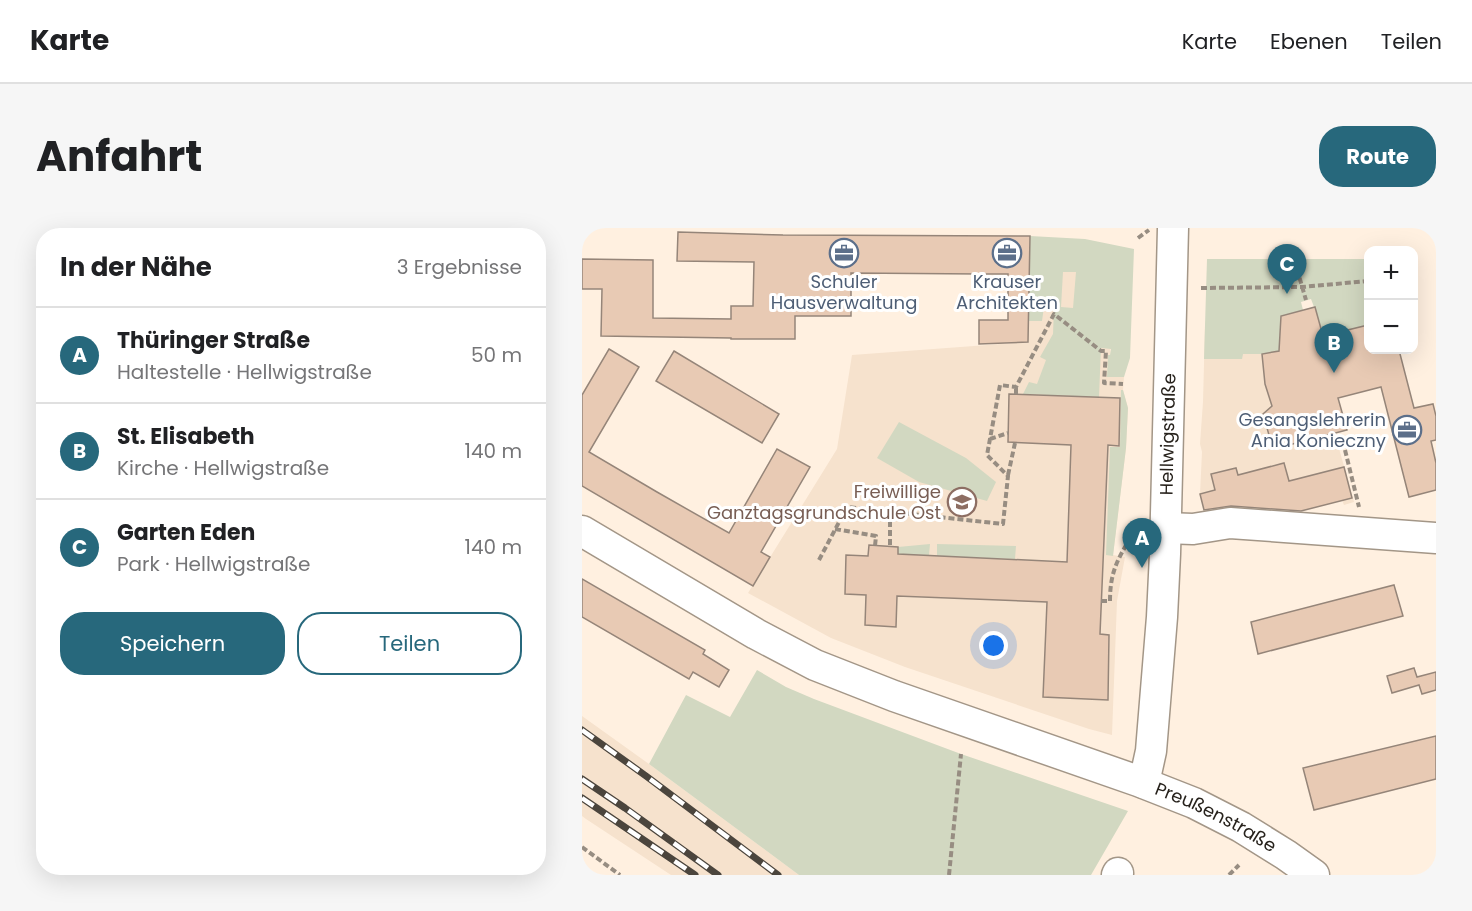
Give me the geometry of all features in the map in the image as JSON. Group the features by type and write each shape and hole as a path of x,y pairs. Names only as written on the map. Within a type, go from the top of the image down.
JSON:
{"street":[{"name":"Hellwigstraße","path":"1144,783 1152,741 1162,617 1173,228"},
{"path":"1165,528 1193,529 1230,523 1436,538"},
{"name":"Preußenstraße","path":"582,531 756,634 815,665 894,696 1194,802 1241,827 1314,875"}],"path":[{"path":"1138,238 1152,228"},
{"path":"1292,252 1306,300"},
{"path":"1201,288 1302,287 1364,281"},
{"path":"1016,394 1016,387 1054,314 1101,351 1106,351 1104,383 1124,384"},
{"path":"1008,476 987,455 1000,385 1016,387"},
{"path":"990,439 1008,433"},
{"path":"819,560 848,507 1003,524 1008,476 1015,443"},
{"path":"1345,450 1365,533"},
{"path":"890,512 890,547"},
{"path":"835,529 876,536 875,546"},
{"path":"1101,601 1110,601 1110,584 1119,556 1130,539"},
{"path":"950,875 961,754"},
{"path":"582,847 620,875"},
{"path":"1229,875 1239,866"}],"shaded area":[{"name":"Freiwillige Ganztagsgrundschule Ost","path":"1112,259 1110,377 1124,377 1123,390 1128,408 1126,448 1113,555 1125,557 1117,601 1112,735 905,667 831,638 748,593 837,449 852,355 1027,342 1029,275"},
{"path":"1205,326 1279,351 1262,355 1265,384 1269,396 1277,411 1293,407 1314,439 1335,434 1354,502 1344,505 1342,500 1296,512 1222,506 1205,511 1200,494 1202,452 1200,444"},
{"path":"582,716 799,875 671,875 586,819 582,816"}],"green space":[{"path":"1030,236 1085,239 1134,249 1130,358 1124,377 1107,377 1108,355 1111,349 1101,348 1099,397 1023,394 1029,382 1037,384 1046,360 1040,357 1053,334 1054,307 1044,307 1042,321 1028,321","holes":["1063,272 1076,272 1073,308 1061,307"]},
{"path":"1207,259 1364,259 1364,326 1323,336 1311,299 1301,302 1303,310 1281,316 1279,351 1243,354 1242,359 1204,359"},
{"path":"1121,390 1123,390 1128,408 1126,448 1113,556 1106,555 1110,447 1120,447"},
{"path":"899,422 966,458 996,482 987,501 919,482 877,458"},
{"path":"930,544 929,555 898,554 898,547"},
{"path":"937,544 1016,546 1015,559 937,556"},
{"path":"757,670 786,687 814,699 961,754 1128,811 1091,875 799,875 649,764 686,695 730,717"}],"building":[{"path":"678,232 783,235 1030,236 1028,342 979,344 979,320 1008,320 1008,274 851,273 851,316 795,316 795,339 601,336 602,289 582,289 582,259 653,260 653,318 731,319 731,306 753,306 754,262 677,261"},
{"path":"1315,307 1323,336 1364,326 1364,354 1400,354 1414,408 1433,404 1436,416 1436,440 1431,441 1436,463 1436,490 1409,497 1381,387 1338,398 1347,430 1273,449 1263,414 1272,406 1265,384 1262,354 1279,351 1281,316"},
{"path":"609,349 639,367 589,452 657,492 729,533 777,449 810,467 761,552 770,557 753,586 582,486 582,395"},
{"path":"674,351 779,414 762,443 656,381"},
{"path":"1009,394 1120,398 1119,446 1108,445 1100,634 1109,635 1108,700 1043,697 1047,602 897,596 896,627 865,625 866,595 845,594 846,555 868,556 869,545 898,547 898,554 1067,562 1071,445 1008,442"},
{"path":"1284,463 1289,481 1344,467 1352,498 1301,511 1231,506 1204,510 1200,494 1215,490 1211,474 1236,468 1238,475"},
{"path":"582,579 705,650 703,654 729,670 719,687 693,672 689,679 582,617"},
{"path":"1394,585 1403,616 1258,654 1251,622"},
{"path":"1414,668 1417,677 1436,672 1436,690 1422,694 1419,685 1392,693 1387,676"},
{"path":"1436,736 1436,779 1314,810 1303,768"}],"railway":[{"path":"582,730 778,875"},
{"path":"582,779 718,875"},
{"path":"582,798 695,875"}],"place":[{"name":"Schuler Hausverwaltung","path":"844,253"},
{"name":"Krauser Architekten","path":"1007,253"},
{"name":"Garten Eden","path":"1287,294"},
{"name":"St. Elisabeth","path":"1334,373"},
{"name":"Gesangslehrerin Ania Konieczny","path":"1407,430"},
{"name":"Freiwillige Ganztagsgrundschule Ost","path":"962,502"},
{"name":"Thüringer Straße","path":"1142,568"}]}
